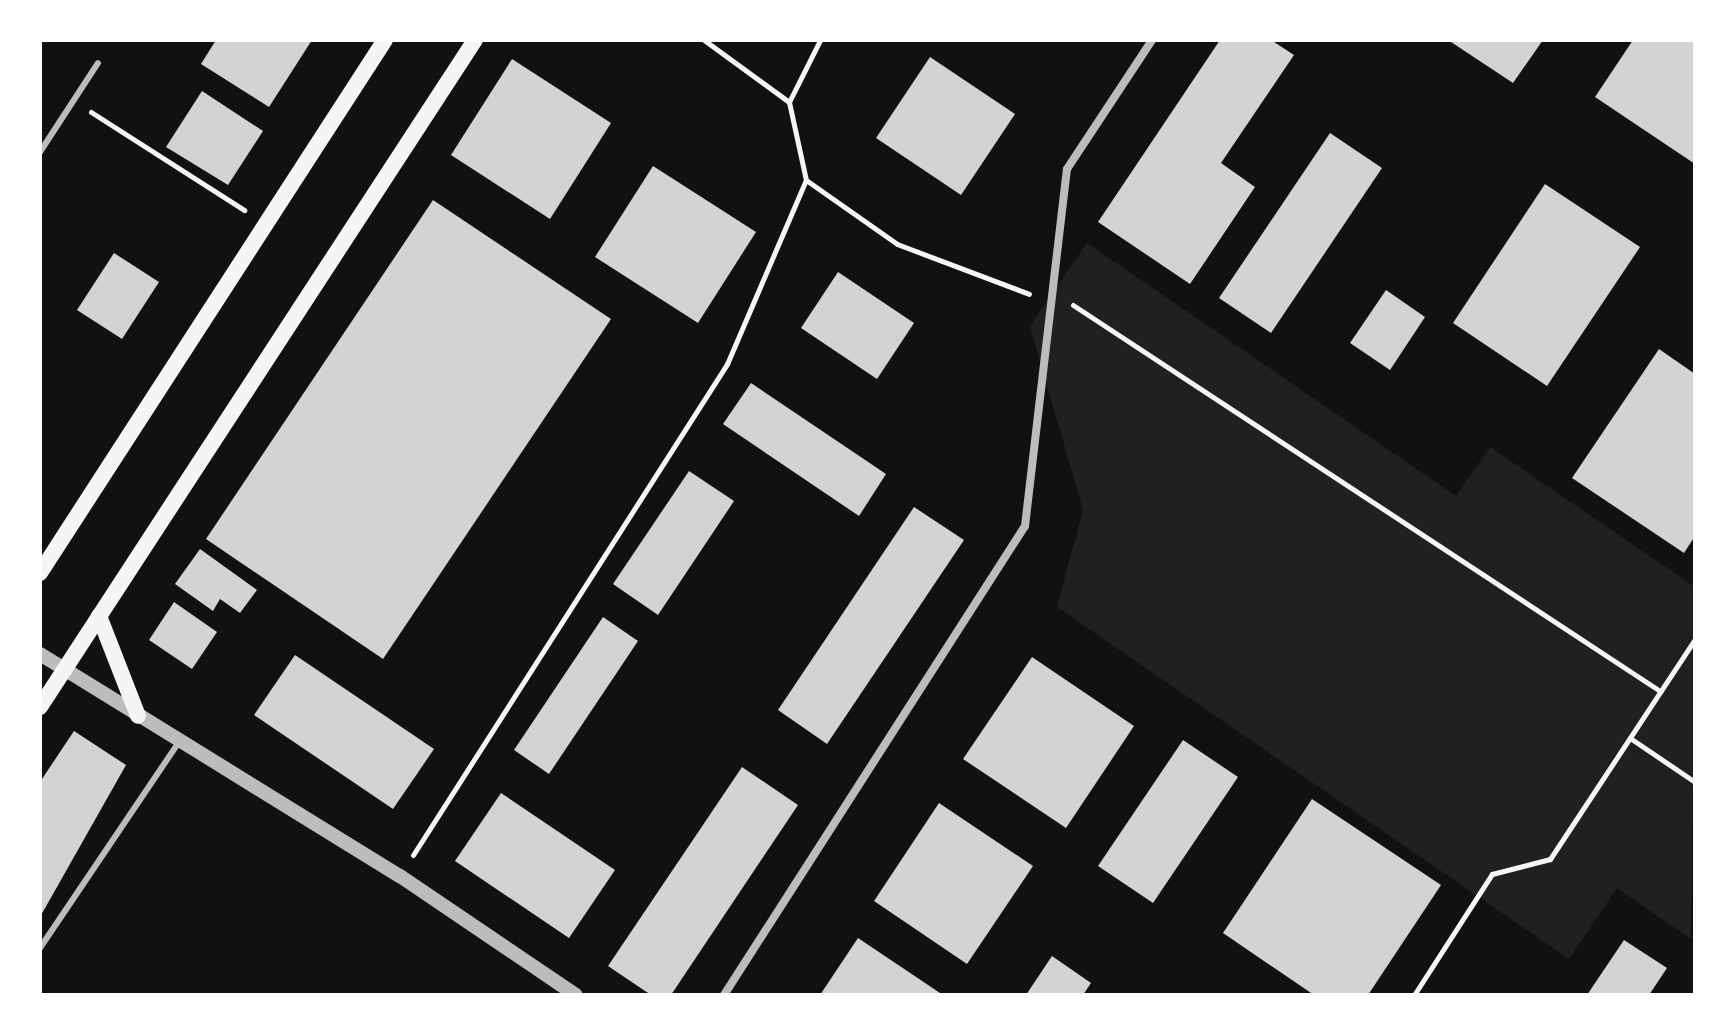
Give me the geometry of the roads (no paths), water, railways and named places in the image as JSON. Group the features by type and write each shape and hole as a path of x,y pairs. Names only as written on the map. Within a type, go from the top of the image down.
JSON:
{"main road":[{"path":"40,573 385,40"},
{"path":"40,707 475,40"},
{"path":"99,616 138,716"}],"street":[{"path":"724,995 1025,526 1047,301 1067,169 1152,40"},
{"path":"40,654 400,876 576,995"}],"lane":[{"path":"40,152 98,63"},
{"path":"40,948 179,742"}]}
